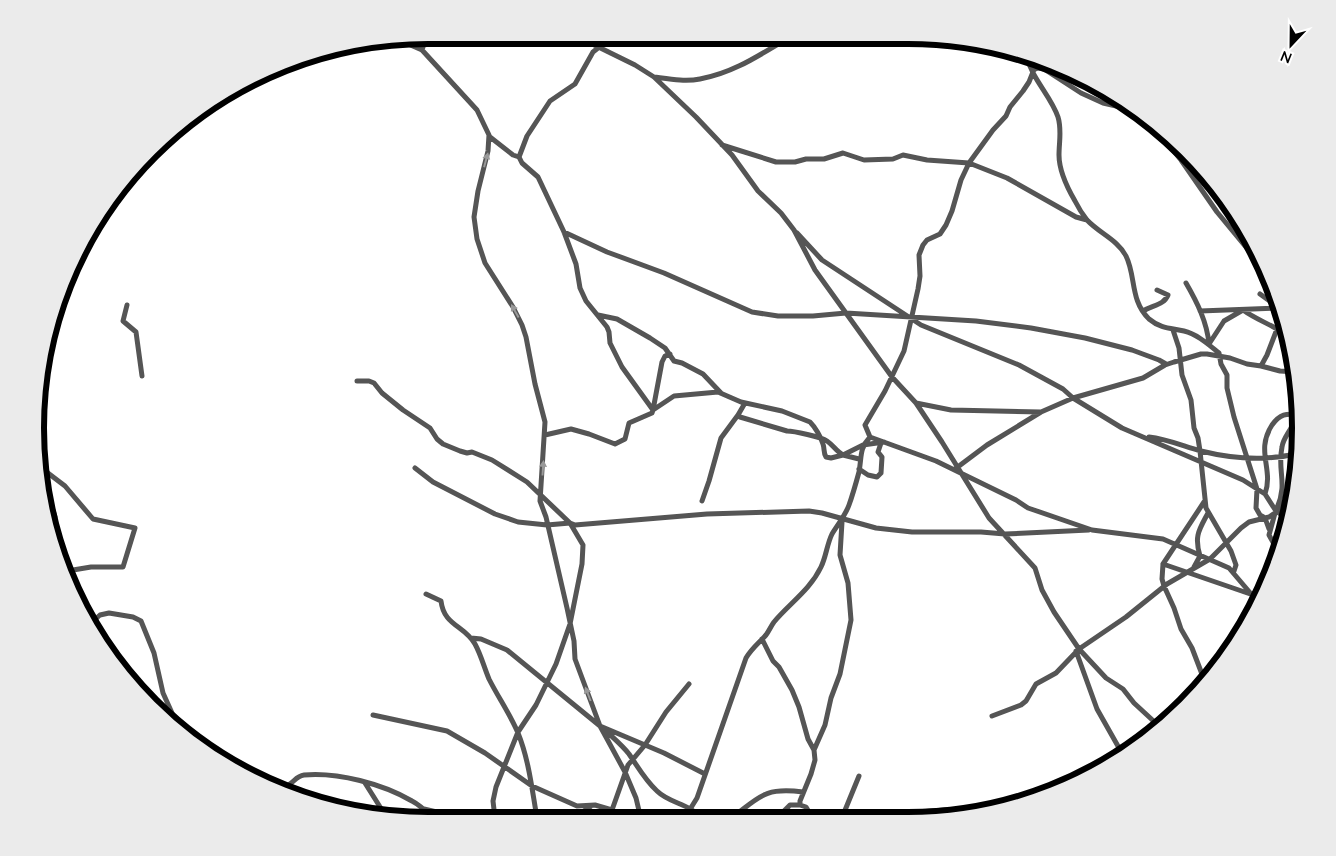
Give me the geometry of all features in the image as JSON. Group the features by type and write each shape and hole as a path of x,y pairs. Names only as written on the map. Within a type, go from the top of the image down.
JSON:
{"street":[{"path":"422,50 424,44"},
{"path":"591,44 635,65 654,77 722,145 740,165 758,191 822,260 921,325 1019,365 1063,389 1073,398 1122,428 1243,480 1265,494 1275,512 1282,516"},
{"path":"519,157 527,136 550,101 575,84 600,44"},
{"path":"654,77 681,80 700,79 742,66 778,44"},
{"path":"410,45 422,50 477,110 490,138 513,155 519,157 522,163 538,177 564,232 576,264 580,288 586,301 610,332 610,343 622,367 653,410"},
{"path":"1029,63 1057,115 1060,126 1059,156 1074,200 1087,220 1124,253 1131,266 1134,290 1143,311 1153,322 1173,330 1186,332 1209,344 1220,356 1221,364 1227,375 1227,388 1234,417 1258,489 1256,508 1265,518 1270,539 1274,544"},
{"path":"1036,65 1029,82 1010,107 1006,116 993,130 969,163 960,180 952,211 946,225 940,234 927,240 920,255 920,276 904,351 892,377 865,424 870,437 957,470 1028,508 1092,530"},
{"path":"1033,70 1038,68 1044,69 1081,93 1096,100 1115,105"},
{"path":"490,138 475,208 476,239 485,263 522,325 545,422 540,501 570,624 575,659 600,726 625,772 636,798 639,812"},
{"path":"722,145 776,162 795,162 843,153 864,160 893,159 903,155 927,160 969,163 1007,178 1076,217 1087,220"},
{"path":"1174,151 1217,212 1249,251"},
{"path":"794,230 815,270 892,377 916,403 988,518 1035,568 1046,597 1077,650 1097,710 1119,748"},
{"path":"564,232 607,252 664,273 752,312 792,316 846,313 976,321 1031,328 1118,346 1166,364"},
{"path":"1186,283 1195,298 1206,325 1209,344"},
{"path":"1158,290 1168,295 1162,305"},
{"path":"1143,311 1168,301 1171,292"},
{"path":"1260,294 1271,303"},
{"path":"127,305 123,322 136,332 142,376"},
{"path":"1200,311 1273,309"},
{"path":"1209,344 1224,321 1243,310"},
{"path":"1243,310 1256,320 1277,329 1262,366"},
{"path":"596,314 617,319 659,344 670,354 674,361 703,374 721,394"},
{"path":"1173,330 1186,387 1191,400 1194,428 1198,438 1202,462 1204,501 1208,513 1227,543 1235,560 1234,572"},
{"path":"653,410 662,362 665,356 670,354"},
{"path":"957,470 987,445 1041,412 1073,398 1143,378 1166,364 1201,354 1230,358 1247,364 1288,372"},
{"path":"357,381 374,383 382,393 403,410 430,428 437,439 443,444 492,460 527,482 570,524 583,545 582,564 570,624 556,664 536,705 518,732 496,787 493,800 494,812"},
{"path":"545,435 571,429 615,444 625,439 630,423 652,413 653,410 674,396 718,392 745,403 782,411 810,422 824,445 823,453 826,457 831,458 843,455 863,445 883,443"},
{"path":"702,501 721,438 745,403"},
{"path":"916,403 951,410 1041,412"},
{"path":"1265,494 1268,481 1264,458 1265,439 1274,422 1282,414 1291,415"},
{"path":"738,415 786,431 820,439 827,442 843,455 859,459"},
{"path":"1269,529 1283,488 1280,456 1285,438 1292,425"},
{"path":"814,750 824,726 831,698 840,674 850,629 848,583 840,555 841,526 854,492 863,445 870,437"},
{"path":"1145,437 1169,441 1227,457 1264,458 1291,454"},
{"path":"859,468 868,475 877,476 880,473 882,456 878,452 883,443"},
{"path":"415,468 433,482 495,514 518,522 547,525 576,525 707,514 809,511 876,528 912,532 1004,534 1092,530 1149,536 1164,539 1222,564 1234,572 1252,595"},
{"path":"46,471 65,486 93,519 135,528 123,567 91,567 71,570"},
{"path":"1202,675 1192,648 1181,629 1162,579 1163,564 1204,501"},
{"path":"992,716 1021,705 1026,701 1036,684 1056,673 1077,650 1126,617 1164,586 1210,559 1249,522 1265,518 1284,503"},
{"path":"1190,571 1198,562 1200,556 1196,543 1208,513"},
{"path":"688,812 697,798 746,658 762,639 772,623 816,577 826,558 831,535 843,519"},
{"path":"1163,564 1190,571 1252,595"},
{"path":"426,594 440,601 448,620 471,638 489,679 518,732 529,768 536,812"},
{"path":"95,620 100,615 109,613 133,617 141,621 154,652 163,693 172,714"},
{"path":"471,638 480,639 507,650 600,726 628,752 646,780 658,792 665,798 690,808 694,812"},
{"path":"762,639 773,661 779,667 792,690 808,739 814,750 815,760 800,805"},
{"path":"1077,650 1106,678 1123,689 1134,704 1154,723"},
{"path":"373,714 447,731 485,753 532,786 577,806 596,805 612,810 625,772 632,759 645,745 666,712 689,684"},
{"path":"600,726 705,774"},
{"path":"287,785 303,775 356,779 390,790 414,801 426,812"},
{"path":"846,812 859,776"},
{"path":"365,783 382,809"},
{"path":"739,812 760,795 788,790 803,792"},
{"path":"787,812 790,805"},
{"path":"783,812 790,805 800,805 806,807 809,812"},
{"path":"581,812 590,806"},
{"path":"421,808 437,812"},
{"path":"931,811 945,810"}]}
